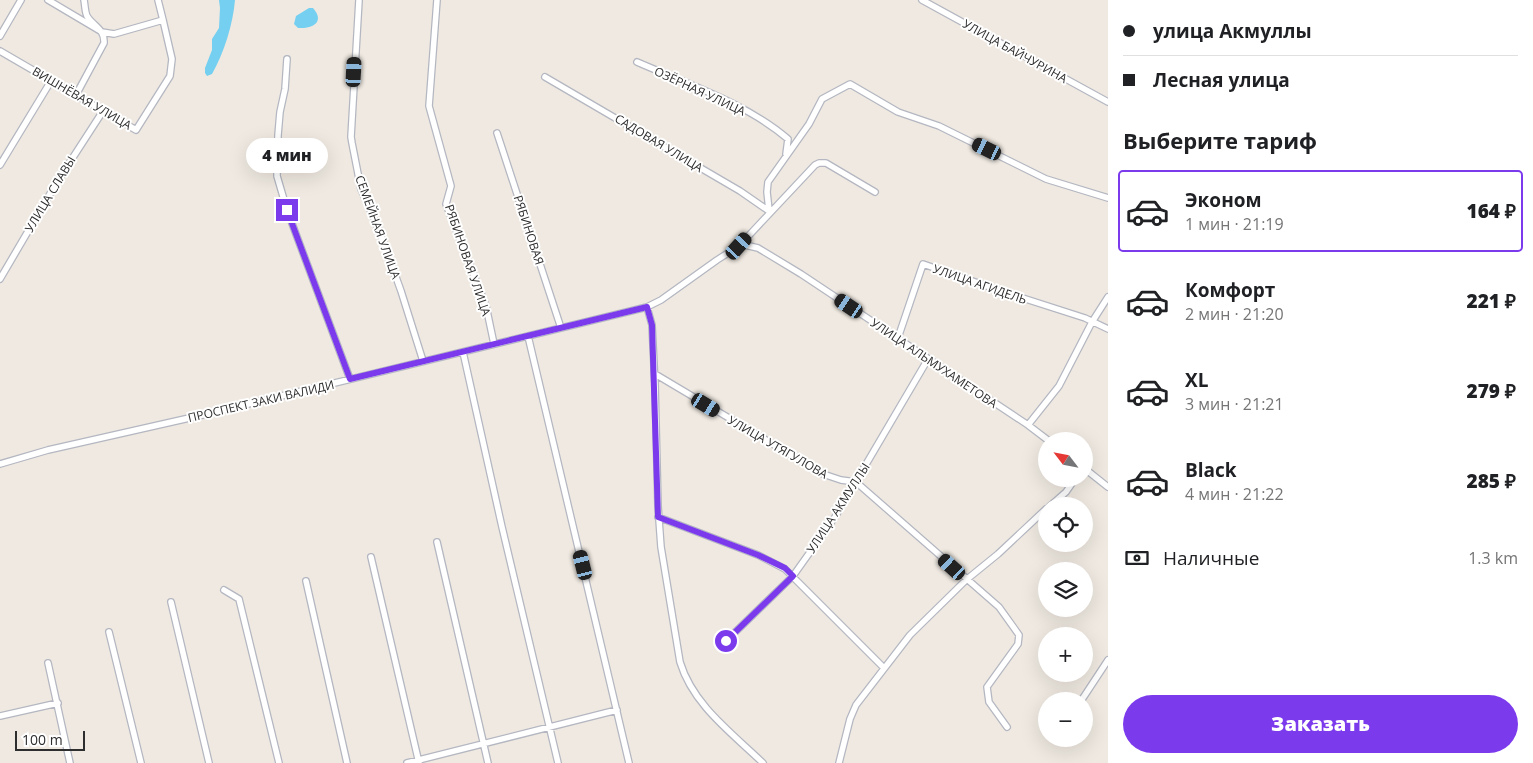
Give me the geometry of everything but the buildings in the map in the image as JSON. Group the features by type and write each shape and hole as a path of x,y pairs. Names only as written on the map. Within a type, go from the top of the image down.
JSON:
{"street":[{"path":"0,36 21,0"},
{"path":"48,0 102,32 114,34 163,20 158,0"},
{"path":"76,95 104,43 102,32 87,16 84,0"},
{"name":"СЕМЕЙНАЯ УЛИЦА","path":"359,0 351,137 362,189 401,291 423,362"},
{"name":"РЯБИНОВАЯ УЛИЦА","path":"437,0 429,106 451,186 446,204 486,306 494,344"},
{"name":"УЛИЦА БАЙЧУРИНА","path":"922,0 1108,102"},
{"name":"ВИШНЁВАЯ УЛИЦА","path":"0,51 136,130 170,76 172,58 163,20"},
{"path":"287,59 285,89 278,135 278,176 287,210 350,379"},
{"name":"ОЗЁРНАЯ УЛИЦА","path":"637,62 732,104 757,118 788,139 786,156"},
{"name":"САДОВАЯ УЛИЦА","path":"545,77 740,191 769,211"},
{"path":"0,165 51,81"},
{"path":"769,211 768,182 809,124 822,99 850,84 898,112 939,126 1046,179 1108,198"},
{"name":"УЛИЦА СЛАВЫ","path":"0,279 57,182 103,111"},
{"name":"РЯБИНОВАЯ","path":"497,133 562,328"},
{"name":"ПРОСПЕКТ ЗАКИ ВАЛИДИ","path":"0,464 48,450 647,307 661,300 739,246 769,211 819,163 826,163 875,192"},
{"name":"УЛИЦА АЛЬМУХАМЕТОВА","path":"739,246 750,246 768,253 1038,433"},
{"name":"УЛИЦА АГИДЕЛЬ","path":"899,335 923,264 1108,329"},
{"path":"1028,425 1059,386 1092,322 1108,297"},
{"path":"647,307 652,325 655,374 658,517 661,547 680,662 685,677 694,693 716,718 763,763"},
{"path":"528,336 629,763"},
{"path":"463,352 558,763"},
{"name":"УЛИЦА АКМУЛЛЫ","path":"726,641 793,576 835,517 928,359"},
{"name":"УЛИЦА УТЯГУЛОВА","path":"655,374 823,474 841,480 856,482 999,607 1019,635 1018,644 987,687 989,702 1007,727"},
{"path":"1093,475 1108,486"},
{"path":"839,763 850,719 856,705 910,635 966,580 998,554 1038,516"},
{"path":"658,517 758,555 785,568 884,668"},
{"path":"436,542 488,763"},
{"path":"370,557 419,762"},
{"path":"306,581 348,763"},
{"path":"224,590 240,599 279,763"},
{"path":"171,602 209,763"},
{"path":"109,632 141,763"},
{"path":"1087,692 1108,660"},
{"path":"48,663 70,763"},
{"path":"0,716 58,703"},
{"path":"407,763 419,762 483,743 617,710"}],"water":[{"path":"219,0 235,0 234,9 224,48 212,74 207,76 205,68 212,50 212,39 219,28"},
{"path":"309,8 313,8 317,13 317,21 312,26 298,28 294,24 296,16"}],"route":[{"path":"287,210 350,379 647,307 652,325 658,517 758,555 785,568 793,576 726,641"}]}
